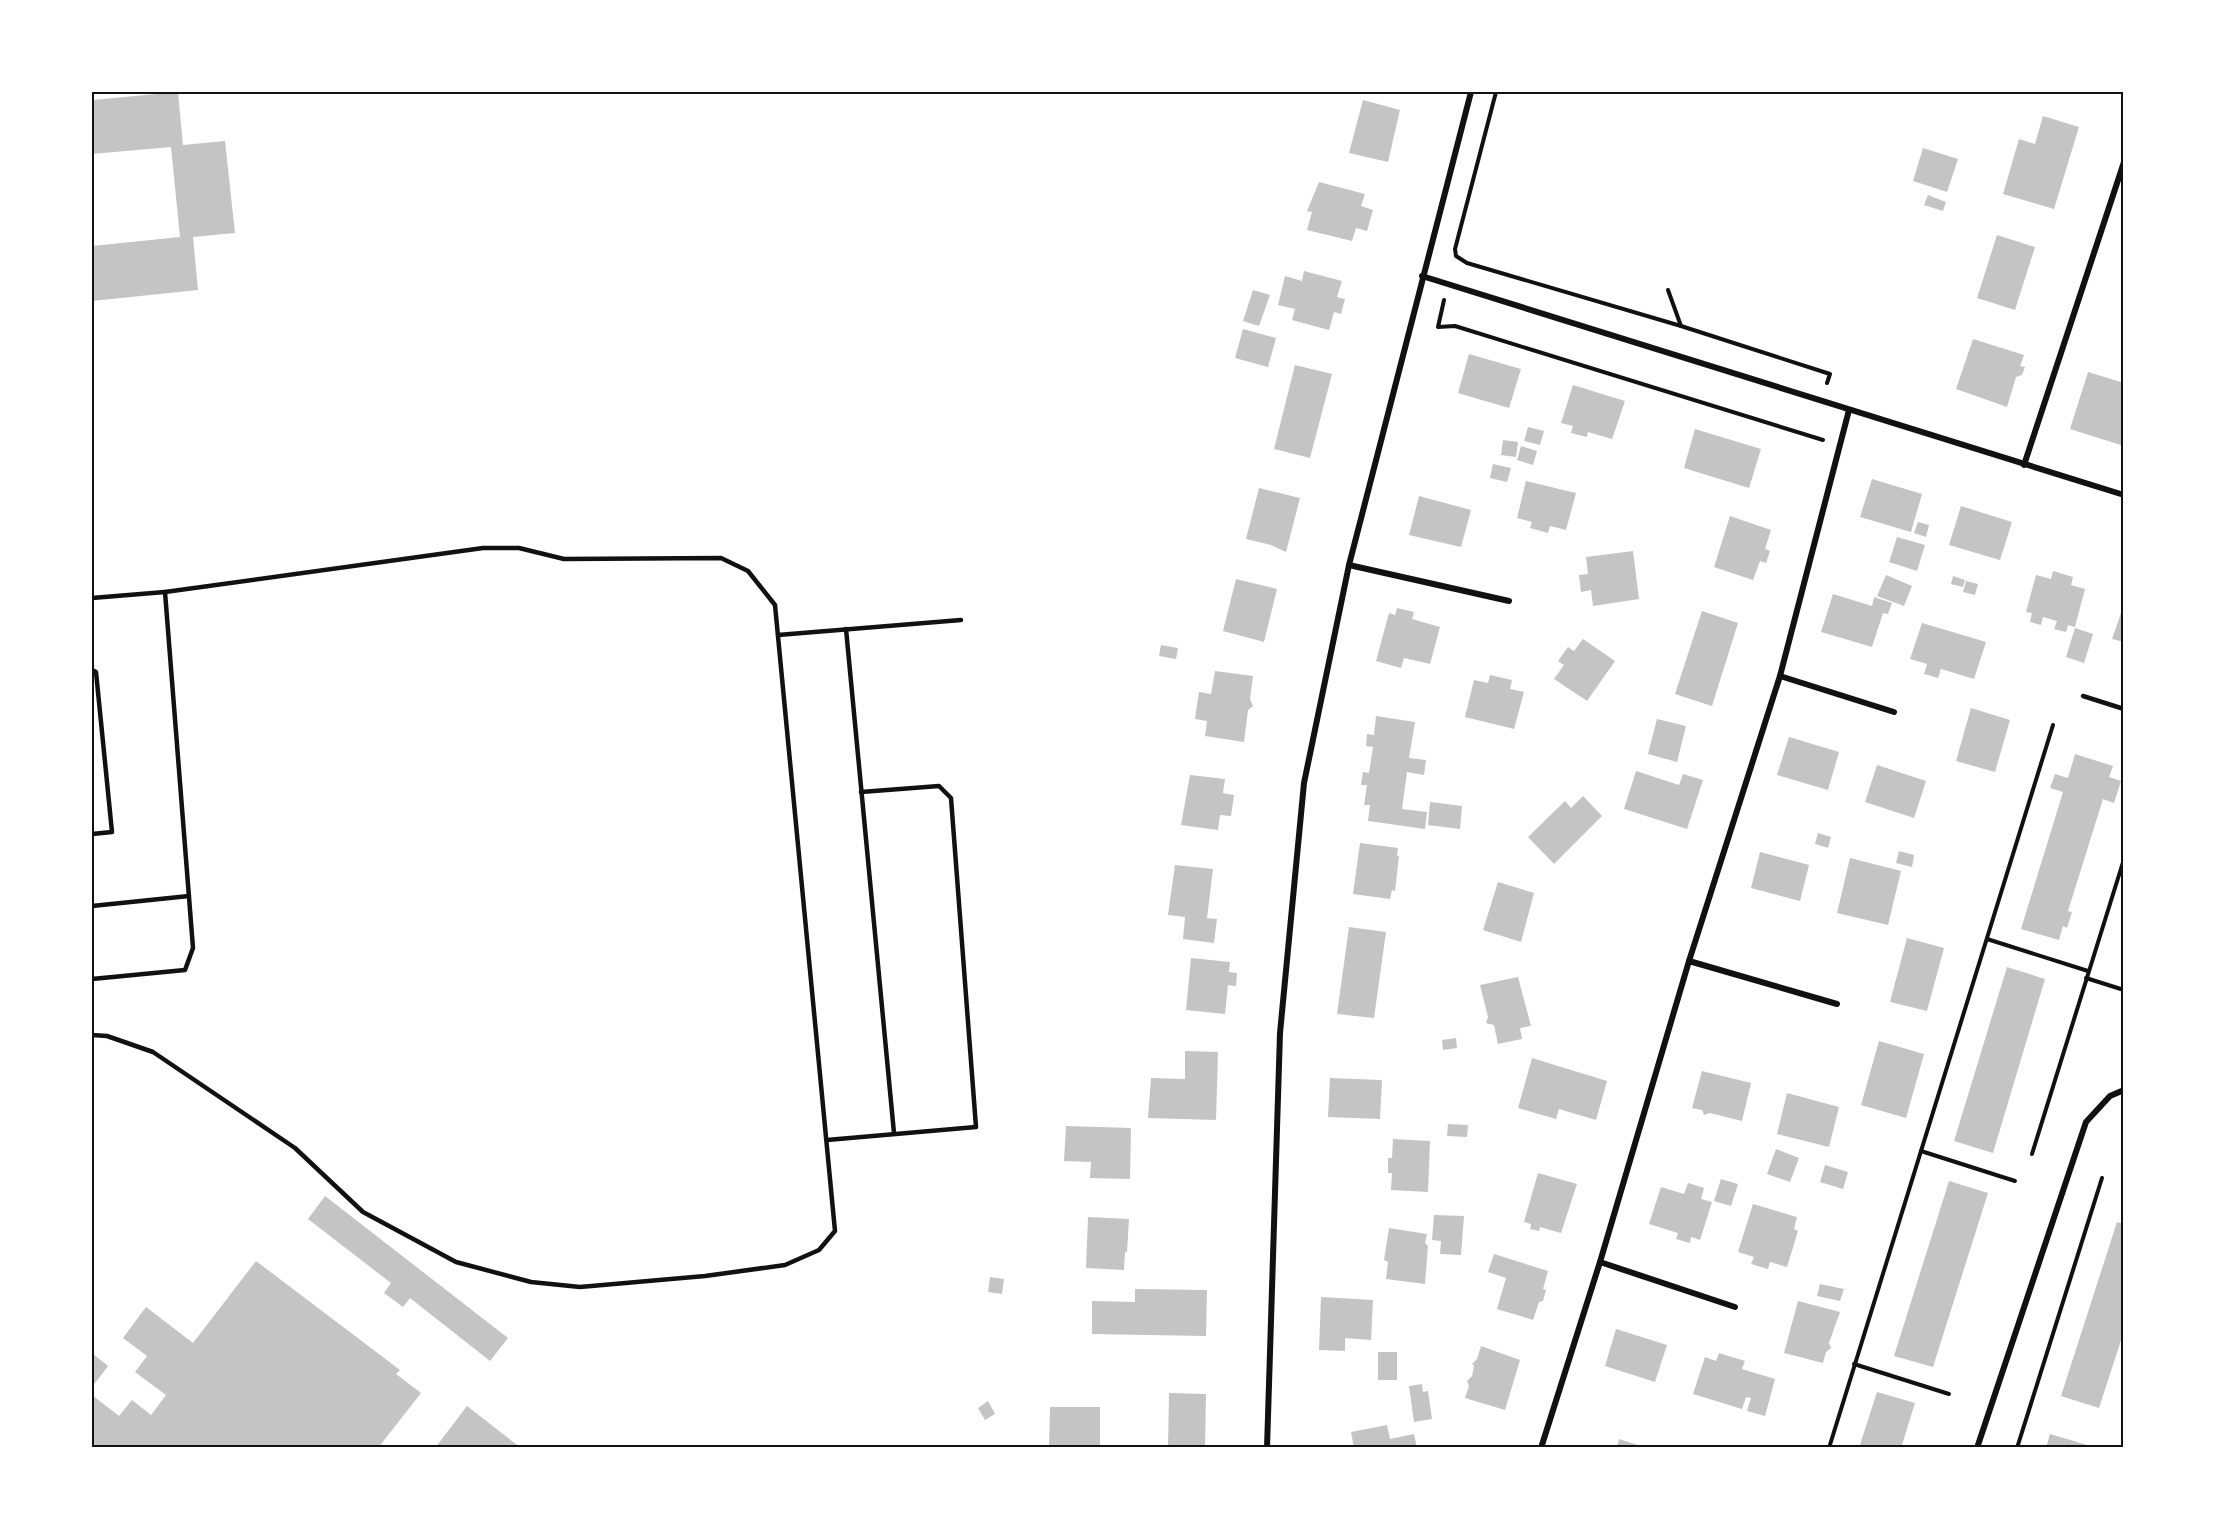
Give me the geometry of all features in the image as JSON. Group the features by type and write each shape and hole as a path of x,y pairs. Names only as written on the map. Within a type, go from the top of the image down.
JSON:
{"street":[{"path":"1267,1448 1280,1033 1304,783 1350,566 1422,276 1471,92"},
{"path":"2024,465 2124,162"},
{"path":"1422,276 2124,495"},
{"path":"1541,1448 1600,1262 1689,961 1780,676 1849,410"},
{"path":"1350,566 1509,602"},
{"path":"1780,676 1894,712"},
{"path":"1689,961 1837,1004"},
{"path":"1977,1448 2086,1122 2110,1096 2124,1090"},
{"path":"1600,1262 1735,1307"}],"lane":[{"path":"92,598 165,592 483,548 519,548 564,559 721,558 748,571 775,605 835,1231 819,1250 785,1265 705,1276 580,1287 531,1282 456,1262 363,1212 295,1149 153,1052 107,1036 92,1035"},
{"path":"92,979 185,970 193,948 165,592"},
{"path":"778,636 961,620"},
{"path":"846,629 894,1133"},
{"path":"92,670 96,672 112,832 92,834"},
{"path":"2083,696 2124,709"},
{"path":"827,1140 976,1127 951,798 939,786 861,792"},
{"path":"92,906 189,896"}],"path":[{"path":"1496,92 1455,249 1456,256 1438,327 1455,326 1840,446"},
{"path":"1456,256 1467,263 1681,326 1830,374 1822,401"},
{"path":"1668,290 1681,326"},
{"path":"1829,1448 2053,725"},
{"path":"2032,1154 2124,859"},
{"path":"1987,939 2088,971"},
{"path":"2086,978 2124,990"},
{"path":"1921,1151 2015,1181"},
{"path":"2018,1448 2102,1178"},
{"path":"1854,1364 1948,1394"}],"building":[{"path":"178,92 183,145 225,141 235,233 193,237 198,290 92,301 92,246 180,237 171,147 92,154 92,100"},
{"path":"1363,100 1400,110 1388,162 1349,153"},
{"path":"2043,116 2079,127 2054,209 2003,194 2019,139 2035,144"},
{"path":"1923,148 1958,159 1947,192 1913,181"},
{"path":"1319,182 1365,194 1361,206 1373,210 1367,231 1356,228 1352,241 1307,230 1312,212 1307,211"},
{"path":"1928,195 1946,202 1943,211 1924,205"},
{"path":"1997,235 2035,247 2015,310 1977,298"},
{"path":"1304,271 1342,281 1337,297 1345,299 1341,314 1334,312 1329,330 1292,320 1295,309 1278,305 1285,276 1302,281"},
{"path":"1253,290 1270,295 1259,326 1243,321"},
{"path":"1243,329 1276,338 1268,367 1235,358"},
{"path":"1973,339 2024,355 2020,366 2025,367 2022,375 2016,377 2007,407 1956,389"},
{"path":"1469,354 1521,369 1509,408 1458,393"},
{"path":"1295,365 1332,374 1310,458 1274,449"},
{"path":"2088,372 2124,383 2124,446 2070,429"},
{"path":"1573,385 1625,401 1612,439 1588,432 1587,437 1571,433 1573,426 1561,423"},
{"path":"1528,427 1544,431 1540,445 1524,441"},
{"path":"1695,429 1761,449 1749,488 1684,468"},
{"path":"1503,440 1518,442 1516,457 1501,455"},
{"path":"1521,446 1537,451 1533,465 1517,460"},
{"path":"1493,464 1511,468 1507,482 1490,478"},
{"path":"1872,479 1922,494 1911,532 1860,517"},
{"path":"1526,481 1576,493 1566,530 1550,526 1548,533 1530,528 1532,522 1517,518"},
{"path":"1259,488 1300,498 1286,552 1271,545 1246,539"},
{"path":"1419,496 1471,510 1461,547 1409,535"},
{"path":"1961,506 2012,522 2000,560 1949,545"},
{"path":"1730,516 1771,530 1765,549 1770,551 1766,563 1760,561 1753,580 1714,567"},
{"path":"1918,522 1929,525 1926,537 1914,533"},
{"path":"1897,537 1925,545 1917,571 1889,562"},
{"path":"1633,551 1639,599 1593,606 1591,590 1581,592 1579,575 1588,574 1586,557"},
{"path":"2053,571 2073,577 2071,585 2085,589 2075,627 2068,625 2066,632 2054,629 2057,621 2043,617 2041,625 2030,622 2032,613 2026,612 2036,575 2051,579"},
{"path":"1886,575 1912,586 1904,606 1877,596"},
{"path":"1953,576 1965,580 1963,587 1951,584"},
{"path":"1236,579 1277,589 1264,642 1223,631"},
{"path":"1966,581 1978,584 1975,595 1963,592"},
{"path":"1833,594 1872,606 1874,597 1892,603 1888,614 1883,613 1872,647 1821,632"},
{"path":"2124,604 2124,642 2112,639"},
{"path":"1397,608 1414,612 1412,619 1440,627 1430,664 1404,658 1401,668 1376,661 1389,613 1395,615"},
{"path":"1702,611 1738,623 1712,706 1675,694"},
{"path":"1922,623 1986,642 1974,679 1941,669 1938,678 1924,674 1927,664 1910,659"},
{"path":"2075,628 2093,634 2084,663 2066,657"},
{"path":"1583,639 1615,661 1587,701 1554,679 1564,665 1558,661 1568,647 1574,651"},
{"path":"1161,645 1178,648 1176,659 1159,656"},
{"path":"1215,671 1253,676 1250,699 1253,706 1248,710 1244,742 1205,736 1207,721 1195,719 1199,692 1211,694"},
{"path":"1490,675 1512,680 1510,689 1524,692 1514,729 1465,717 1474,680 1488,683"},
{"path":"1971,708 2010,720 1995,772 1956,761"},
{"path":"1376,716 1415,722 1409,758 1426,760 1424,775 1407,772 1402,809 1427,812 1425,829 1368,821 1370,805 1364,805 1367,785 1361,785 1363,772 1369,773 1373,747 1366,746 1367,734 1374,735"},
{"path":"1657,719 1686,726 1677,762 1648,754"},
{"path":"1789,737 1839,752 1828,790 1777,775"},
{"path":"2075,754 2113,766 2109,777 2121,781 2114,803 2103,799 2068,911 2072,912 2067,928 2063,926 2059,940 2021,929 2063,792 2050,788 2055,774 2068,778"},
{"path":"1877,765 1926,781 1914,818 1865,802"},
{"path":"1636,771 1679,785 1683,774 1703,780 1687,829 1624,809"},
{"path":"1190,775 1225,779 1223,793 1234,795 1231,816 1220,815 1218,830 1181,825"},
{"path":"1583,796 1602,816 1554,864 1528,837 1565,801 1571,808"},
{"path":"1430,802 1462,806 1460,829 1428,825"},
{"path":"1818,833 1831,837 1828,848 1815,844"},
{"path":"1360,843 1398,848 1395,891 1392,890 1390,899 1353,894"},
{"path":"1899,851 1914,855 1912,867 1896,863"},
{"path":"1760,852 1809,865 1800,901 1751,888"},
{"path":"1850,858 1901,871 1888,925 1837,913"},
{"path":"1175,865 1213,869 1207,918 1217,919 1214,943 1183,939 1185,917 1168,915"},
{"path":"1498,882 1534,893 1521,942 1483,930"},
{"path":"1349,927 1386,932 1374,1018 1337,1014"},
{"path":"1907,938 1944,948 1927,1011 1890,1002"},
{"path":"1191,958 1230,962 1229,972 1237,973 1236,986 1228,985 1225,1014 1186,1010"},
{"path":"2007,967 2045,979 1993,1153 1954,1141"},
{"path":"1518,977 1531,1026 1520,1028 1522,1039 1498,1044 1494,1025 1486,1023 1488,1017 1480,985"},
{"path":"1456,1038 1457,1048 1443,1050 1442,1040"},
{"path":"1879,1041 1924,1054 1906,1118 1861,1105"},
{"path":"1185,1051 1218,1052 1216,1120 1148,1118 1151,1078 1185,1079"},
{"path":"1532,1058 1607,1081 1596,1120 1559,1109 1556,1119 1518,1108"},
{"path":"1702,1071 1751,1083 1742,1121 1710,1113 1704,1115 1702,1110 1692,1108"},
{"path":"1330,1078 1382,1080 1380,1119 1328,1117"},
{"path":"1787,1093 1839,1107 1829,1147 1777,1134"},
{"path":"1448,1124 1468,1125 1467,1137 1447,1136"},
{"path":"1066,1126 1131,1128 1130,1179 1090,1178 1091,1162 1064,1161"},
{"path":"1393,1139 1430,1141 1428,1192 1391,1190 1392,1173 1388,1173 1388,1158 1392,1158"},
{"path":"1776,1149 1799,1158 1790,1182 1767,1174"},
{"path":"1825,1165 1848,1172 1843,1189 1820,1182"},
{"path":"1538,1173 1577,1184 1561,1233 1540,1227 1539,1231 1530,1229 1531,1224 1524,1222"},
{"path":"1721,1179 1738,1184 1731,1206 1714,1201"},
{"path":"1949,1181 1988,1193 1933,1367 1894,1356"},
{"path":"1688,1183 1704,1188 1701,1199 1712,1202 1700,1240 1691,1237 1690,1243 1676,1239 1678,1233 1649,1224 1661,1187 1684,1194"},
{"path":"325,1196 508,1338 490,1361 410,1298 403,1307 384,1293 391,1283 308,1219"},
{"path":"1753,1204 1797,1217 1794,1229 1798,1231 1787,1267 1770,1262 1768,1269 1751,1264 1754,1257 1738,1252"},
{"path":"1434,1215 1464,1216 1461,1255 1440,1254 1441,1241 1432,1240"},
{"path":"1088,1217 1129,1219 1124,1270 1086,1268"},
{"path":"2117,1222 2124,1224 2124,1331 2099,1408 2061,1396"},
{"path":"1389,1228 1427,1234 1425,1284 1386,1279 1388,1262 1384,1260"},
{"path":"1494,1254 1548,1271 1543,1289 1546,1290 1543,1301 1539,1302 1533,1320 1497,1309 1506,1278 1488,1272"},
{"path":"256,1261 400,1370 396,1374 421,1393 378,1448 92,1448 92,1395 119,1416 132,1400 151,1415 166,1395 135,1372 147,1356 123,1338 146,1307 193,1343"},
{"path":"990,1277 1004,1279 1002,1294 988,1292"},
{"path":"1820,1284 1844,1289 1840,1301 1817,1296"},
{"path":"1135,1289 1207,1290 1206,1336 1092,1334 1092,1301 1135,1302"},
{"path":"1321,1297 1373,1300 1371,1340 1345,1338 1345,1351 1319,1350"},
{"path":"1798,1301 1840,1312 1829,1343 1831,1348 1826,1352 1823,1363 1784,1353"},
{"path":"1616,1329 1667,1345 1655,1382 1605,1366"},
{"path":"1481,1346 1520,1360 1505,1410 1465,1398 1469,1386 1467,1381 1472,1376 1474,1366 1472,1364 1477,1359"},
{"path":"1378,1352 1397,1352 1397,1380 1378,1380"},
{"path":"92,1353 108,1366 92,1387"},
{"path":"1719,1353 1745,1361 1742,1369 1775,1379 1765,1416 1747,1411 1751,1398 1746,1397 1742,1409 1693,1394 1705,1357 1716,1361"},
{"path":"1422,1384 1423,1392 1428,1391 1432,1419 1414,1422 1409,1386"},
{"path":"1877,1392 1915,1403 1901,1448 1859,1448"},
{"path":"1169,1393 1206,1394 1205,1448 1168,1448"},
{"path":"988,1401 995,1414 985,1420 978,1408"},
{"path":"467,1406 521,1448 435,1448"},
{"path":"1050,1407 1100,1407 1100,1448 1049,1448"},
{"path":"1387,1425 1390,1439 1414,1434 1417,1448 1354,1448 1351,1432"},
{"path":"2050,1434 2087,1445 2087,1448 2046,1448"},
{"path":"1619,1439 1644,1447 1644,1448 1617,1448"}]}
